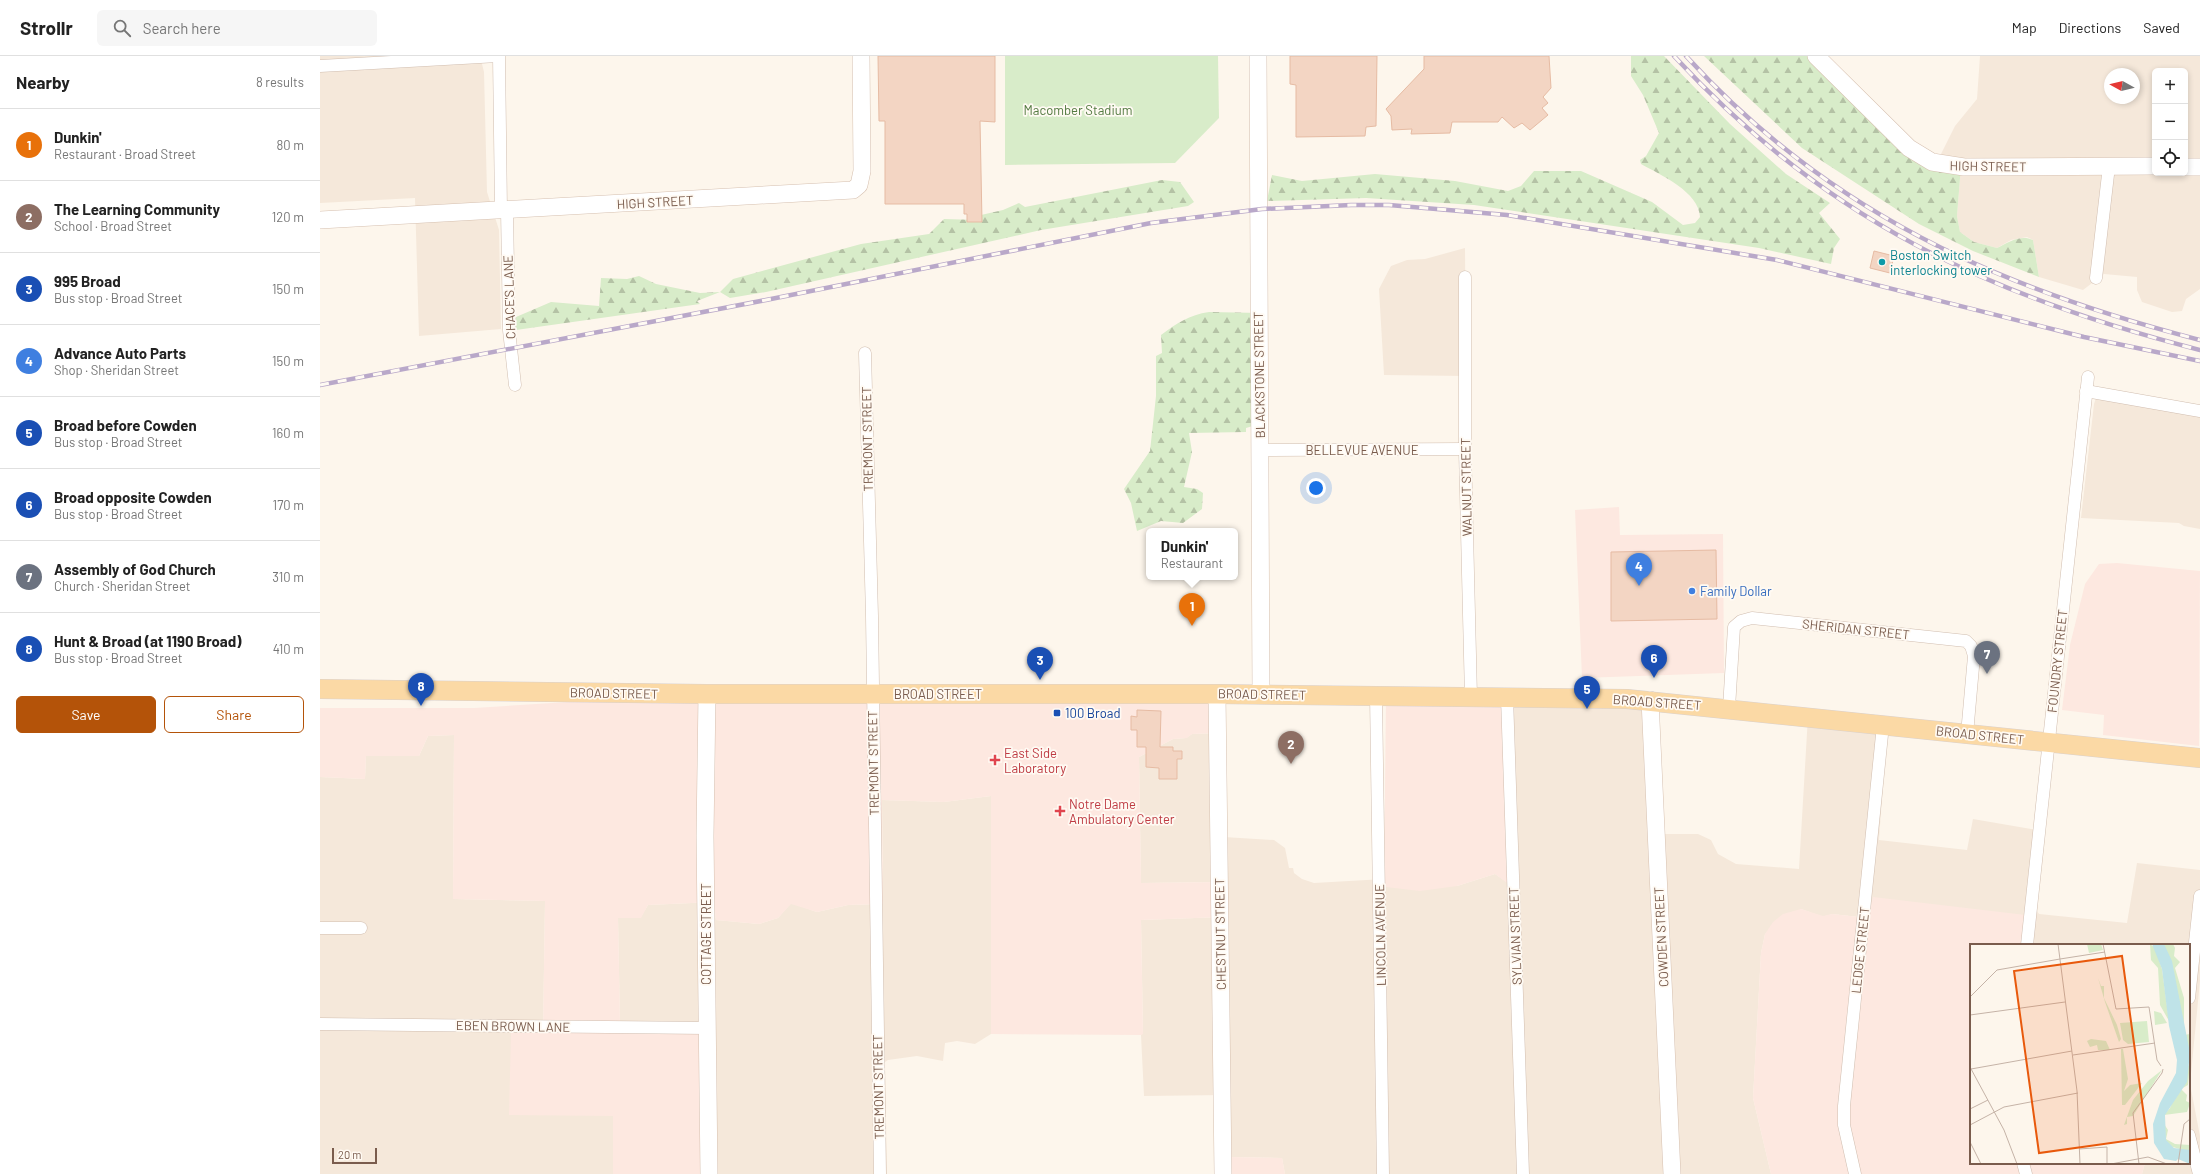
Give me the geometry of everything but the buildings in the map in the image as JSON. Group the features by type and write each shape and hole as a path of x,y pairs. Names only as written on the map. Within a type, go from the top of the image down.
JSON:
{"main road":[{"name":"BROAD STREET","path":"320,689 708,694 1376,695 1650,700 2200,758"}],"street":[{"path":"320,66 436,58 498,56"},
{"name":"CHACE'S LANE","path":"498,56 508,326 515,385"},
{"name":"HIGH STREET","path":"320,220 853,190 859,185 862,171 861,56"},
{"name":"BLACKSTONE STREET","path":"1258,56 1261,695"},
{"name":"HIGH STREET","path":"1816,56 1909,148 1932,162 1964,167 2152,166"},
{"path":"2096,278 2109,166"},
{"path":"2188,166 2200,166"},
{"name":"WALNUT STREET","path":"1465,277 1465,449 1471,697"},
{"name":"TREMONT STREET","path":"865,353 880,1174"},
{"name":"FOUNDRY STREET","path":"2027,944 2088,377"},
{"path":"2086,391 2200,411"},
{"name":"BELLEVUE AVENUE","path":"1259,450 1465,449"},
{"name":"SHERIDAN STREET","path":"1729,708 1734,627 1741,621 1760,619 1966,641 1971,646 1974,656 1967,734"},
{"name":"COTTAGE STREET","path":"708,694 705,836 709,1174"},
{"name":"CHESTNUT STREET","path":"1217,694 1223,1174"},
{"name":"LINCOLN AVENUE","path":"1376,695 1383,1174"},
{"name":"SYLVIAN STREET","path":"1507,697 1523,1174"},
{"name":"COWDEN STREET","path":"1650,700 1672,1174"},
{"name":"LEDGE STREET","path":"1855,1174 1844,1125 1844,1106 1883,725"},
{"path":"2190,989 2200,896"},
{"path":"320,928 362,928"},
{"name":"EBEN BROWN LANE","path":"320,1024 707,1028"},
{"path":"2190,1139 2199,1174"},
{"path":"2024,1164 2026,1174"}],"shaded area":[{"path":"320,56 480,56 484,72 487,192 499,230 501,329 419,336 415,198 320,203"},
{"path":"1980,56 2200,56 2200,289 2186,299 2182,311 2172,312 2142,302 2137,290 2137,277 2104,274 2083,290 2039,277 2033,240 2027,237 2011,240 1997,248 1974,242 1960,232 1957,216 1961,166 1940,156 1955,126 1977,99"},
{"path":"1465,248 1466,376 1384,375 1379,289 1391,266 1407,260 1425,259"},
{"path":"2098,392 2200,412 2200,529 2184,526 2179,523 2081,518 2094,404"},
{"path":"1619,507 1620,535 1723,534 1724,673 1582,678 1575,510"},
{"path":"2117,563 2200,571 2199,746 2103,735 2104,715 2062,710 2070,645 2085,584 2099,564"},
{"path":"713,693 1220,695 1220,733 1192,734 1187,738 1173,739 1139,757 1141,883 1222,882 1223,917 1141,920 1143,1034 991,1034 991,796 944,802 882,800 883,904 848,905 817,912 791,904 778,918 759,924 716,920 714,902 648,905 641,918 618,918 620,1023 713,1026 717,1174 613,1174 613,1116 509,1115 511,1033 543,1033 545,901 453,899 454,735 428,736 419,756 366,756 365,779 320,777 320,708 474,708"},
{"path":"1386,698 1509,698 1518,891 1495,874 1457,886 1420,891 1386,887 1384,879"},
{"path":"1509,698 1656,700 1664,834 1698,834 1711,840 1718,854 1736,864 1799,869 1808,716 1887,726 1879,840 1967,850 1973,819 2043,831 2037,911 2039,914 2127,923 2137,863 2200,870 2200,981 2190,1084 2190,944 2030,944 1873,898 1868,918 1832,914 1823,917 1801,909 1765,934 1761,953 1753,1098 1771,1174 1285,1174 1282,1158 1230,1157 1225,1095 1144,1096 1141,1035 1143,1033 1141,920 1223,917 1222,882 1141,883 1139,757 1173,739 1186,738 1192,734 1220,733 1224,837 1274,840 1285,848 1289,868 1293,868 1294,873 1302,879 1314,883 1384,879 1457,886 1495,874 1518,890"},
{"path":"454,735 453,899 545,901 543,1033 613,1116 613,1174 320,1174 320,777 365,779 366,756 419,756 428,736"},
{"path":"991,796 991,1034 975,1044 957,1041 945,1043 943,1061 917,1056 888,1060 885,1062 887,1174 716,1174 620,1023 618,918 640,918 648,905 714,902 716,920 759,924 778,918 791,903 817,912 848,905 883,904 882,800 944,802"},
{"path":"1873,897 2035,916 2033,944 1970,944 1970,1164 2145,1164 2142,1174 1771,1174 1753,1098 1761,953 1765,934 1773,922 1783,914 1801,909 1823,916 1832,914 1868,918"},
{"path":"2190,1084 2200,1136 2200,1174 2142,1174 2145,1164 2190,1164"},
{"path":"1230,1157 1282,1158 1285,1174 1230,1174"}],"green space":[{"name":"Macomber Stadium","path":"1005,56 1218,56 1219,118 1175,163 1005,165"},
{"path":"1631,56 1664,56 1730,124 1786,174 1830,203 1819,213 1840,239 1834,248 1831,264 1759,248 1474,205 1366,198 1267,201 1272,175 1302,181 1375,174 1455,181 1508,191 1521,186 1534,171 1581,171 1652,202 1683,225 1695,223 1700,217 1698,208 1686,192 1678,185 1641,164 1640,160 1646,156 1659,133 1643,95 1631,76"},
{"path":"1704,56 1821,56 1917,147 1961,166 1957,216 1960,232 1974,242 1997,248 2019,238 2028,238 2033,240 2039,277 1973,251 1919,224 1802,148"},
{"path":"1162,180 1180,182 1194,202 1188,206 1041,230 766,292 730,298 720,292 733,279 861,244 929,234 944,219 978,220 981,215 1003,210 1019,203 1025,207"},
{"path":"639,276 656,284 700,293 720,292 697,301 700,304 516,330 516,317 551,302 599,306 601,278 627,279"},
{"path":"1209,312 1262,313 1263,423 1246,428 1246,432 1189,433 1192,452 1184,487 1197,489 1203,493 1202,509 1183,523 1161,521 1137,531 1131,503 1124,489 1150,451 1156,396 1156,356 1162,353 1161,335 1184,320 1195,315"}],"railway":[{"path":"1674,56 1731,113 1790,163 1850,206 1914,244 1980,276 2049,304 2123,329 2200,350"},
{"path":"1686,56 1741,111 1798,159 1858,201 1921,237 1986,269 2055,296 2126,319 2200,340"},
{"path":"320,385 766,300 1151,223 1262,209 1351,205 1389,205 1507,215 1777,260 2084,337 2200,361"}],"place":[{"name":"Boston Switch interlocking tower","path":"1882,262"},
{"name":"Advance Auto Parts","path":"1639,586"},
{"name":"Family Dollar","path":"1692,591"},
{"name":"Dunkin'","path":"1192,626"},
{"name":"Assembly of God Church","path":"1987,674"},
{"name":"Broad opposite Cowden","path":"1654,678"},
{"name":"995 Broad","path":"1040,680"},
{"name":"Hunt & Broad (at 1190 Broad)","path":"421,706"},
{"name":"Broad before Cowden","path":"1587,709"},
{"name":"100 Broad","path":"1057,713"},
{"name":"East Side Laboratory","path":"995,760"},
{"name":"The Learning Community","path":"1291,764"},
{"name":"Notre Dame Ambulatory Center","path":"1060,811"}]}
